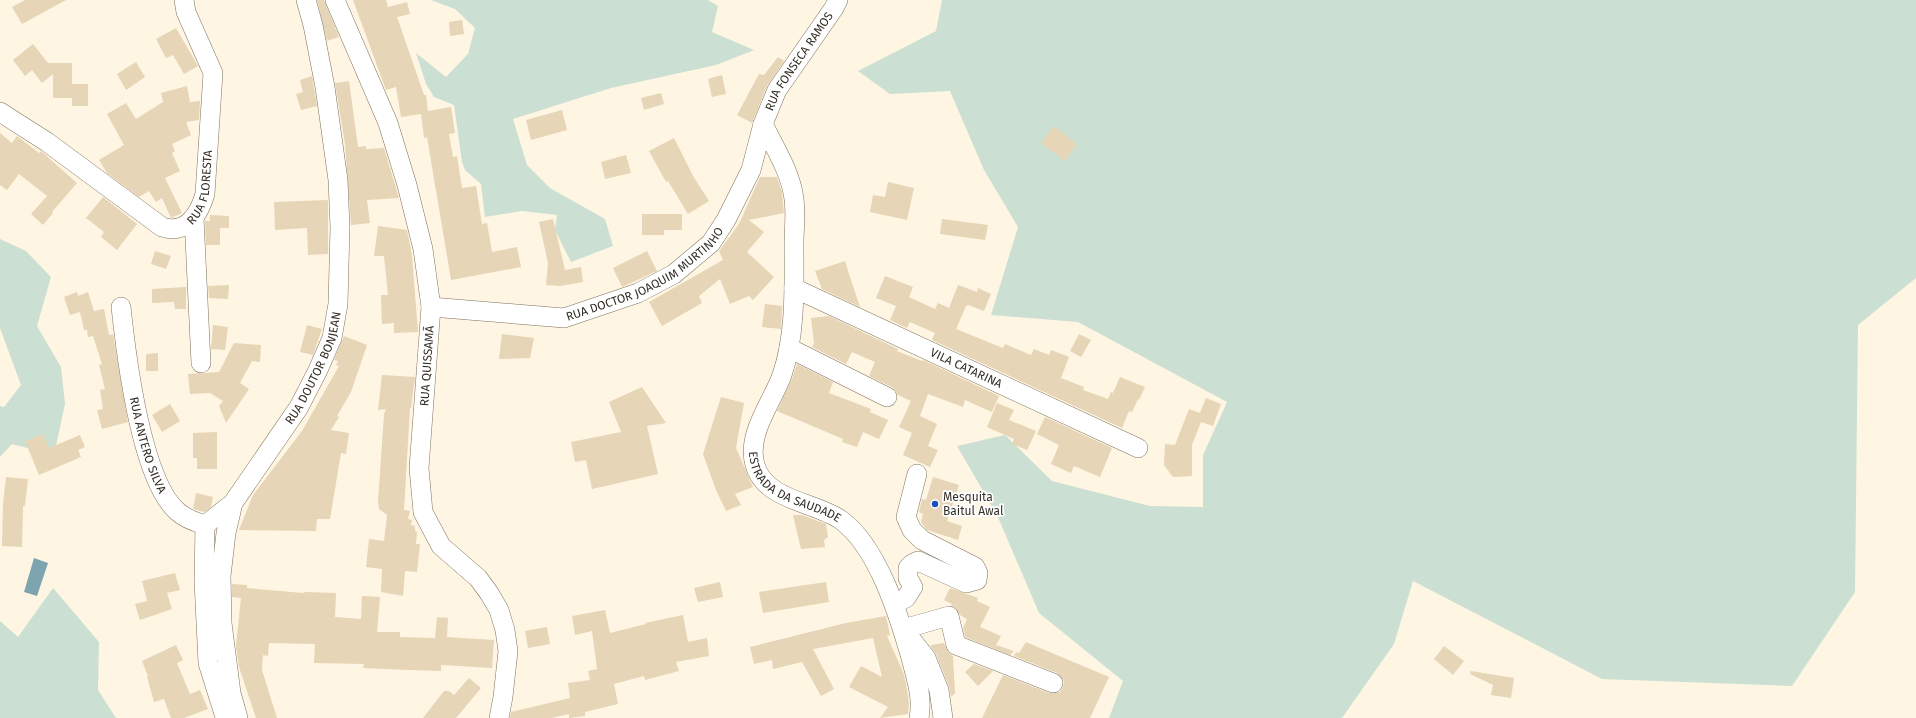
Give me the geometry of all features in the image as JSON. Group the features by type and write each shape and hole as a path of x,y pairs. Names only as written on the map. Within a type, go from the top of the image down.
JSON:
{"street":[{"name":"RUA FLORESTA","path":"0,112 47,142 162,227 171,230 182,227 194,218 201,208 205,194 213,73 186,12 184,0"},
{"name":"RUA DOUTOR BONJEAN","path":"238,718 231,693 222,623 221,576 226,533 233,503 299,407 332,338 338,304 340,227 338,180 325,87 313,25 306,0"},
{"name":"RUA QUISSAMÃ","path":"335,0 388,123 407,185 423,249 431,307 419,468 423,512 441,546 478,578 499,610 505,630 508,651 499,718"},
{"name":"RUA FONSECA RAMOS","path":"763,124 777,90 838,0"},
{"name":"RUA DOCTOR JOAQUIM MURTINHO","path":"431,307 564,318 638,293 674,274 711,243 726,220 751,170 763,124"},
{"name":"ESTRADA DA SAUDADE","path":"763,124 787,173 794,199 794,288 789,348 782,376 753,445 755,466 765,481 780,494 821,510 841,520 864,544 895,603 919,688 921,707 919,718"},
{"path":"194,218 201,363"},
{"name":"VILA CATARINA","path":"794,288 1138,448"},
{"name":"RUA ANTERO SILVA","path":"121,307 129,375 154,474 168,501 177,512 189,519 205,525"},
{"path":"789,348 887,397"},
{"path":"895,603 906,598 913,587 908,578 908,568 918,561 966,583 977,580 978,573 975,567 922,540 912,530 906,517 917,474"},
{"path":"225,718 208,663 204,581 205,525 233,503"},
{"path":"943,718 939,690 926,658 903,629 949,616 956,645 1053,683"}],"green space":[{"path":"431,0 708,0 718,6 712,32 754,50 716,65 611,88 513,119 527,165 550,188 605,219 613,246 571,262 555,230 557,215 522,211 485,217 481,184 465,170 462,162 454,105 434,97 426,84 416,53 446,77 468,54 475,28 455,9"},
{"path":"942,0 1916,0 1916,278 1858,325 1855,592 1792,686 1602,679 1413,581 1394,644 1342,718 1109,718 1123,681 1039,613 997,515 957,446 1005,435 1052,481 1150,506 1203,507 1203,455 1227,402 1078,322 991,315 1018,227 984,170 950,91 890,94 858,71 936,31"},
{"path":"0,239 26,251 51,277 37,326 61,367 65,404 54,455 12,444 0,457 0,406 4,407 21,385 0,328"},
{"path":"53,588 99,642 98,690 116,718 0,718 0,621 18,637"}],"water":[{"path":"34,558 48,563 37,596 24,592"}],"building":[{"path":"25,0 66,0 22,24 12,7"},
{"path":"317,0 324,0 339,37 327,41"},
{"path":"353,0 386,0 388,7 407,2 410,14 397,17 424,95 426,95 428,111 451,107 455,133 449,134 453,157 457,156 462,188 476,186 482,224 487,223 492,252 517,247 521,267 451,280 427,137 424,138 421,114 401,117 396,87 386,90"},
{"path":"462,20 464,34 450,36 449,22"},
{"path":"176,28 198,66 184,74 173,55 166,58 156,39"},
{"path":"33,44 48,63 72,63 72,84 88,84 88,106 72,106 72,98 53,98 53,74 42,83 32,70 25,76 13,60"},
{"path":"778,57 784,61 767,86 752,123 737,115 759,74 764,75"},
{"path":"136,62 145,77 126,90 117,74"},
{"path":"722,75 726,94 712,97 708,79"},
{"path":"312,76 317,106 301,110 296,94 303,92 300,80"},
{"path":"349,81 358,147 366,146 366,149 384,148 399,198 367,200 370,223 351,225 345,144 335,83"},
{"path":"187,86 190,102 200,101 199,120 186,122 191,135 172,144 175,151 172,153 180,171 165,178 182,213 171,218 162,198 156,202 149,191 139,197 107,173 99,160 124,145 107,114 126,103 136,119 163,102 161,93"},
{"path":"661,93 664,104 644,110 641,98"},
{"path":"562,110 567,130 531,140 526,120"},
{"path":"1054,126 1077,144 1065,161 1041,143"},
{"path":"0,133 12,143 17,136 39,153 41,151 77,183 43,225 31,214 47,196 19,174 7,190 0,185"},
{"path":"674,138 693,176 709,201 688,214 668,181 666,182 649,151"},
{"path":"626,155 631,173 605,179 601,162"},
{"path":"760,177 777,177 782,192 784,213 749,220 764,232 747,252 774,277 753,300 749,296 730,304 720,279 699,296 702,303 662,326 649,302 723,260 719,251 739,224"},
{"path":"888,182 914,188 907,220 870,212 873,195 885,197"},
{"path":"103,197 137,224 117,250 101,237 104,232 86,218"},
{"path":"328,200 328,254 308,255 307,228 275,230 274,202"},
{"path":"642,214 682,214 682,230 664,230 664,235 642,235"},
{"path":"210,215 229,216 229,228 220,228 220,245 206,245 205,221 210,221"},
{"path":"553,219 565,270 581,267 583,282 560,286 546,285 548,263 539,222"},
{"path":"942,219 988,225 985,240 940,234"},
{"path":"378,226 407,230 412,255 418,332 394,333 394,323 382,324 381,295 388,295 384,256 374,256"},
{"path":"155,251 171,256 166,269 151,264"},
{"path":"647,251 657,271 622,287 613,268"},
{"path":"845,261 860,307 822,289 815,271"},
{"path":"885,276 913,287 909,297 935,309 938,303 949,308 958,285 977,292 978,288 991,294 984,311 968,305 966,306 956,329 1003,348 1005,344 1031,355 1034,349 1049,355 1051,350 1069,357 1061,378 1084,387 1083,390 1108,399 1111,392 1113,393 1120,377 1145,387 1132,412 1129,411 1122,428 932,340 935,333 910,322 907,328 890,320 896,306 876,298"},
{"path":"229,285 228,299 209,298 208,286"},
{"path":"186,287 186,309 175,309 174,302 152,303 152,289"},
{"path":"77,292 78,296 88,292 94,311 104,309 109,335 113,334 128,422 102,429 97,410 103,409 100,390 105,389 99,365 102,364 93,336 88,337 87,330 84,330 80,312 70,315 64,297"},
{"path":"765,304 782,306 781,329 762,327"},
{"path":"829,316 898,349 897,351 922,361 923,360 999,396 992,412 965,400 963,407 928,394 920,416 937,424 928,446 938,450 930,467 903,455 912,433 899,427 911,401 898,395 892,387 869,376 875,362 852,352 846,364 812,347 814,343 811,318"},
{"path":"213,325 228,327 225,350 211,349"},
{"path":"307,325 322,329 313,355 300,352"},
{"path":"502,334 534,338 530,358 499,359"},
{"path":"1079,334 1091,340 1081,357 1070,351"},
{"path":"344,336 367,345 351,392 337,416 339,417 331,430 349,433 346,454 341,453 330,519 317,519 316,531 239,530 253,495 302,431 339,366 336,365 338,361 334,360"},
{"path":"234,343 261,345 260,362 252,361 240,383 249,389 226,423 219,406 223,401 210,393 190,394 188,374 219,372"},
{"path":"158,353 158,371 146,371 146,354"},
{"path":"797,364 833,382 829,393 871,409 870,412 888,420 879,439 863,432 857,447 842,442 843,439 777,411 792,379"},
{"path":"382,375 415,377 410,408 404,510 410,511 408,519 412,520 411,525 415,526 415,531 417,532 416,544 420,544 417,572 405,571 403,596 381,592 382,569 366,567 369,539 384,541 387,515 379,509 378,502 384,414 386,409 378,410"},
{"path":"642,387 666,423 647,426 658,474 592,489 586,460 575,462 571,442 621,432 609,402"},
{"path":"721,397 744,403 736,448 753,487 735,494 741,505 726,511 716,490 703,454"},
{"path":"1206,398 1221,404 1213,426 1201,422 1192,445 1192,476 1173,477 1164,465 1165,444 1175,445 1189,409 1200,413"},
{"path":"997,403 1014,410 1009,420 1036,431 1027,450 1012,444 1014,439 987,427"},
{"path":"170,404 180,421 162,432 152,415"},
{"path":"1045,417 1112,448 1100,477 1074,466 1071,473 1051,464 1059,445 1037,434"},
{"path":"217,432 217,469 197,469 197,458 193,458 193,433"},
{"path":"43,434 49,448 80,435 85,447 78,450 81,457 39,475 25,441"},
{"path":"6,477 28,479 25,506 23,506 22,547 2,546 3,504"},
{"name":"Mesquita Baitul Awal","path":"933,477 959,485 947,521 962,526 958,540 927,530 921,522 923,514 919,512 922,499 926,500"},
{"path":"196,493 213,497 211,507 204,512 193,509"},
{"path":"793,515 802,515 826,524 828,537 824,540 825,547 801,549"},
{"path":"175,573 180,590 167,593 172,609 140,620 135,604 147,601 142,581"},
{"path":"720,582 723,597 698,602 694,588"},
{"path":"826,582 829,602 763,613 759,592"},
{"path":"232,584 247,585 247,588 303,593 336,593 335,617 361,619 362,596 380,597 377,632 400,632 400,637 435,638 437,617 448,618 447,637 494,640 492,668 441,665 441,671 363,668 364,664 314,663 315,644 269,643 268,656 263,655 262,670 277,718 256,718 239,667 236,646 241,598 232,597"},
{"path":"950,588 978,598 977,601 990,607 980,627 1001,636 996,645 1014,651 1010,655 965,637 963,628 967,619 960,615 957,609 951,605 952,604 944,600"},
{"path":"605,610 610,633 646,624 645,623 683,615 688,642 707,638 709,656 676,662 679,671 645,680 644,676 614,684 618,704 585,712 585,716 569,718 569,714 552,718 510,718 511,712 570,698 568,683 590,680 588,671 597,669 592,631 575,635 572,616"},
{"path":"886,616 890,635 887,636 903,672 906,683 909,703 908,714 880,718 888,707 849,687 861,666 882,677 873,638 813,649 834,689 821,696 802,662 773,669 772,660 754,664 750,647 846,623"},
{"path":"547,627 550,644 528,648 525,631"},
{"path":"1026,642 1109,677 1090,718 982,718 1003,675 1049,693 1060,692 1063,687 1064,681 1057,673 1014,656 1016,652 1019,653"},
{"path":"944,643 948,652 953,656 955,693 951,697 949,686 936,654 931,647 931,645"},
{"path":"176,645 183,660 177,663 190,694 200,690 208,709 184,718 171,718 164,699 154,702 148,676 142,661"},
{"path":"1444,646 1464,661 1453,675 1434,659"},
{"path":"974,664 993,671 978,686 965,672"},
{"path":"1471,671 1514,678 1511,698 1491,695 1493,685 1470,674"},
{"path":"469,678 481,688 456,718 423,718 444,691 449,691 454,695"}],"place":[{"name":"Mesquita Baitul Awal","path":"935,504"}]}
